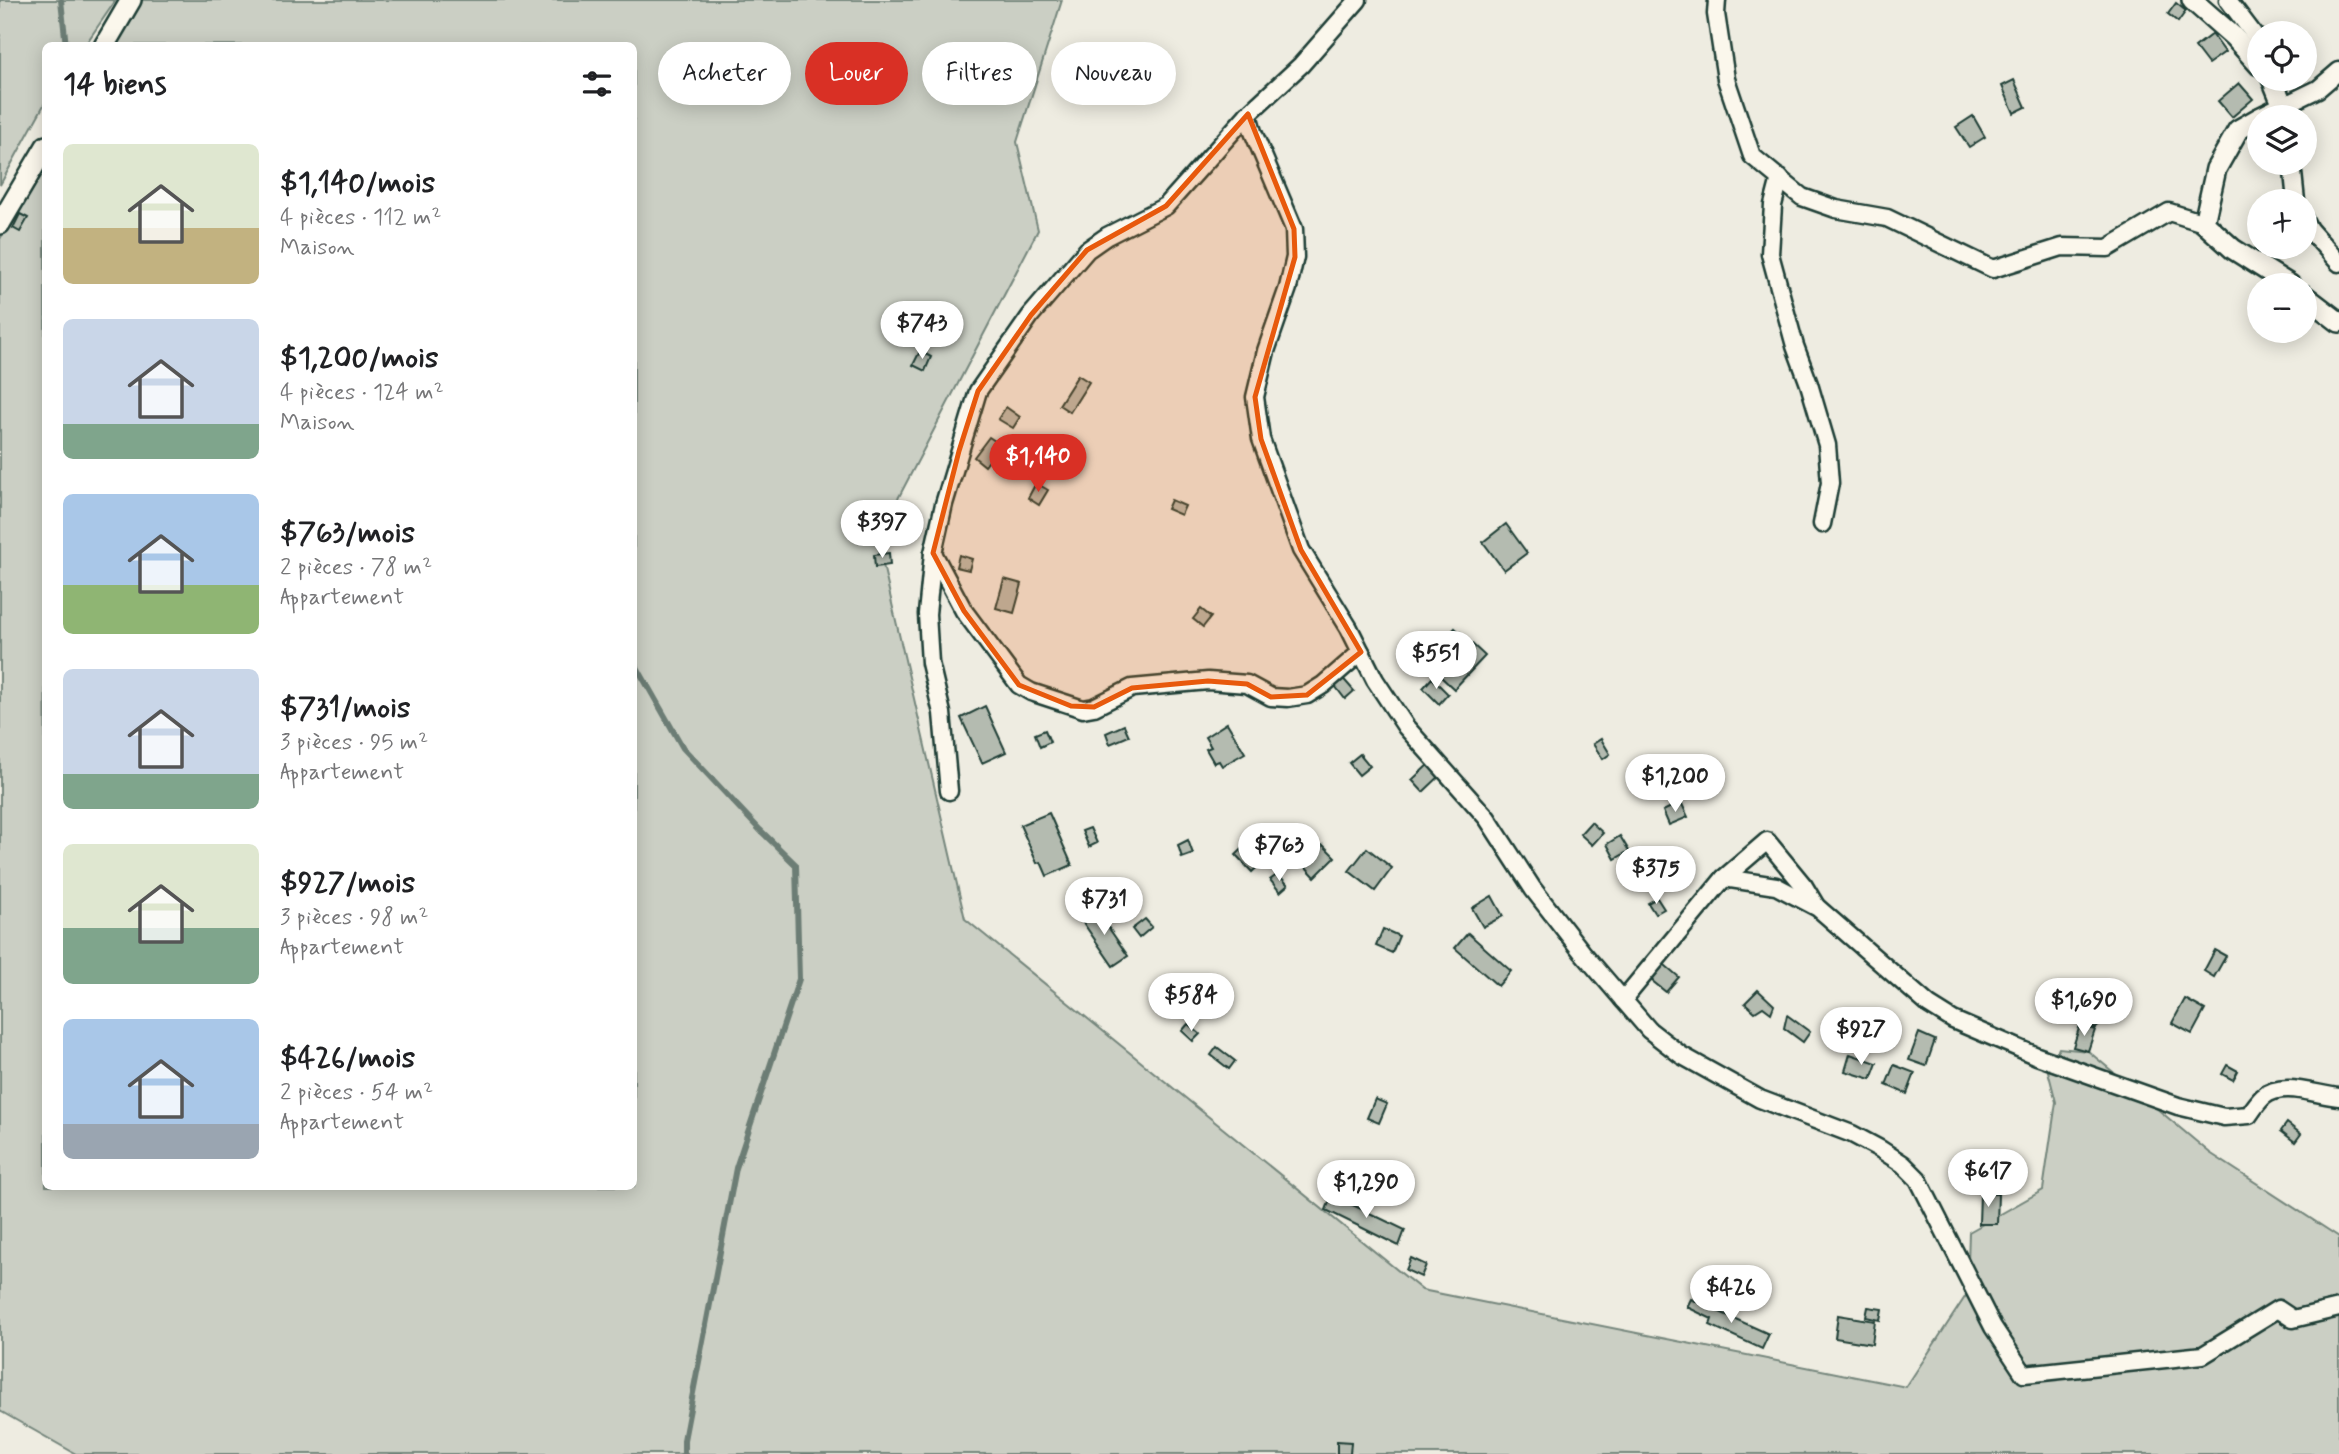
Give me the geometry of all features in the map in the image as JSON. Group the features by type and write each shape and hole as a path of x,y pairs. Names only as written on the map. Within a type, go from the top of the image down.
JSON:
{"street":[{"path":"106,42 131,0"},
{"path":"949,791 942,713 930,663 927,614 933,554 944,504 978,390 1031,314 1087,250 1107,236 1166,206 1248,114 1301,65 1358,0"},
{"path":"1717,0 1716,14 1726,79 1752,156 1802,197 1836,209 1887,218 1993,268 2062,247 2108,248 2169,212 2204,223 2233,249 2271,273"},
{"path":"2192,0 2247,52"},
{"path":"2228,0 2247,25"},
{"path":"2293,105 2339,71"},
{"path":"1248,114 1294,229 1295,257 1255,397 1261,439 1301,550 1375,680 1406,727 1487,818 1533,889 1649,1030 1681,1055 1760,1099 1852,1134 1902,1164 1918,1179 1993,1327 2024,1374 2203,1355 2278,1309 2293,1319 2339,1308"},
{"path":"2204,223 2216,169 2238,130 2247,125"},
{"path":"0,224 42,153"},
{"path":"1780,178 1773,205 1770,254 1794,346 1809,384 1827,445 1830,483 1822,523"},
{"path":"2317,238 2339,263"},
{"path":"2317,305 2339,322"},
{"path":"933,554 964,611 1019,685 1031,692 1083,709 1094,707 1132,688 1208,681 1247,684 1271,696 1288,698 1307,695 1323,685 1361,652"},
{"path":"1623,1000 1724,878 1767,841 1804,886 1818,908"},
{"path":"1724,878 1776,887 1818,908 1929,1005 1953,1020 2037,1056 2178,1105 2224,1117 2249,1115 2263,1097 2273,1090 2286,1088 2339,1097"}],"highlighted area":[{"path":"1248,114 1294,229 1295,257 1255,397 1261,439 1301,550 1361,652 1307,695 1271,697 1247,684 1208,681 1132,688 1094,707 1071,706 1019,685 964,611 933,553 959,451 978,391 1031,315 1087,250 1166,206"}],"shaded area":[{"path":"0,0 116,0 87,42 42,42 42,108 0,185"},
{"path":"138,0 1062,0 1037,79 1037,42 922,42 922,105 1029,105 1017,142 1038,230 877,539 965,919 1422,1290 1906,1387 1967,1294 1969,1232 2043,1190 2056,1102 2048,1071 2059,1048 2088,1051 2210,1153 2339,1237 2339,1454 76,1454 0,1411 0,239 42,165 42,1190 637,1190 637,42 114,42"}],"building":[{"path":"2176,3 2186,11 2178,22 2168,14"},
{"path":"2212,34 2225,52 2208,64 2195,47"},
{"path":"2014,80 2026,107 2014,113 2002,86"},
{"path":"2239,83 2253,99 2232,117 2218,101"},
{"path":"1973,116 1985,137 1969,147 1956,127"},
{"path":"20,214 28,218 20,232 13,228"},
{"path":"920,351 931,357 925,371 913,365"},
{"path":"1078,375 1089,382 1070,412 1059,405"},
{"path":"1006,407 1020,417 1013,428 998,419"},
{"path":"989,437 1001,445 985,466 974,457"},
{"path":"1036,483 1048,490 1039,505 1028,498"},
{"path":"1171,500 1185,506 1181,515 1167,509"},
{"path":"1506,524 1527,553 1504,570 1483,542"},
{"path":"889,553 890,565 875,567 874,555"},
{"path":"959,555 972,559 969,570 956,567"},
{"path":"1004,579 1022,584 1014,613 996,608"},
{"path":"1201,609 1211,617 1203,627 1193,619"},
{"path":"1455,628 1485,656 1454,689 1428,665 1443,649 1441,643"},
{"path":"1421,651 1427,663 1418,667 1412,656"},
{"path":"1340,675 1354,691 1345,699 1332,682"},
{"path":"1432,678 1448,694 1439,704 1423,688"},
{"path":"985,706 1006,752 982,763 961,718"},
{"path":"1227,723 1245,753 1222,766 1219,761 1214,763 1206,749 1211,747 1205,737"},
{"path":"1124,725 1129,736 1110,744 1106,733"},
{"path":"1045,730 1050,742 1040,747 1035,734"},
{"path":"1601,739 1610,754 1603,759 1593,744"},
{"path":"1360,754 1370,766 1359,775 1349,763"},
{"path":"1431,762 1442,774 1423,792 1412,780"},
{"path":"1681,802 1688,817 1669,825 1663,811"},
{"path":"1049,813 1072,865 1047,876 1041,862 1037,863 1020,825"},
{"path":"1591,822 1603,833 1592,845 1580,834"},
{"path":"1090,828 1097,843 1089,847 1082,831"},
{"path":"1620,836 1629,851 1615,859 1607,844"},
{"path":"1255,837 1271,854 1252,872 1236,855"},
{"path":"1188,840 1193,854 1182,858 1178,845"},
{"path":"1323,845 1335,857 1315,877 1303,864"},
{"path":"1367,848 1392,868 1375,891 1349,871"},
{"path":"1278,874 1288,885 1280,892 1270,880"},
{"path":"1492,896 1503,916 1483,927 1472,908"},
{"path":"1657,898 1664,909 1655,914 1648,903"},
{"path":"1095,908 1128,956 1113,966 1080,918"},
{"path":"1145,919 1152,927 1139,938 1132,929"},
{"path":"1383,929 1399,936 1392,953 1376,946"},
{"path":"1468,933 1511,971 1498,986 1455,948"},
{"path":"2215,950 2226,956 2214,977 2204,971"},
{"path":"1659,960 1679,977 1666,992 1646,976"},
{"path":"1758,990 1774,1005 1771,1013 1763,1007 1755,1012 1745,1003"},
{"path":"2185,999 2205,1010 2192,1034 2172,1023"},
{"path":"2095,1011 2104,1021 2095,1029 2086,1019"},
{"path":"1787,1015 1810,1032 1803,1042 1784,1028"},
{"path":"1188,1024 1200,1034 1193,1041 1182,1031"},
{"path":"2080,1025 2095,1030 2088,1051 2073,1047"},
{"path":"1919,1033 1935,1040 1926,1066 1909,1060"},
{"path":"1217,1047 1235,1061 1229,1069 1211,1055"},
{"path":"1850,1054 1877,1063 1871,1079 1845,1071"},
{"path":"1894,1065 1915,1073 1907,1094 1886,1085"},
{"path":"2227,1065 2238,1071 2233,1080 2222,1074"},
{"path":"1375,1099 1387,1104 1379,1123 1367,1118"},
{"path":"2287,1123 2301,1134 2295,1142 2281,1131"},
{"path":"1980,1194 1998,1194 1997,1224 1979,1224"},
{"path":"1332,1195 1405,1230 1399,1246 1326,1210"},
{"path":"1411,1258 1426,1265 1421,1277 1406,1270"},
{"path":"1691,1299 1769,1334 1762,1349 1710,1325 1712,1319 1687,1307"},
{"path":"1868,1307 1882,1309 1880,1320 1866,1317"},
{"path":"1838,1315 1875,1321 1872,1344 1835,1338"},
{"path":"1337,1441 1351,1442 1350,1454 1337,1454"}],"waterway":[{"path":"61,0 66,42"},
{"path":"637,667 683,748 796,865 799,979 736,1168 684,1440 684,1454"}]}
